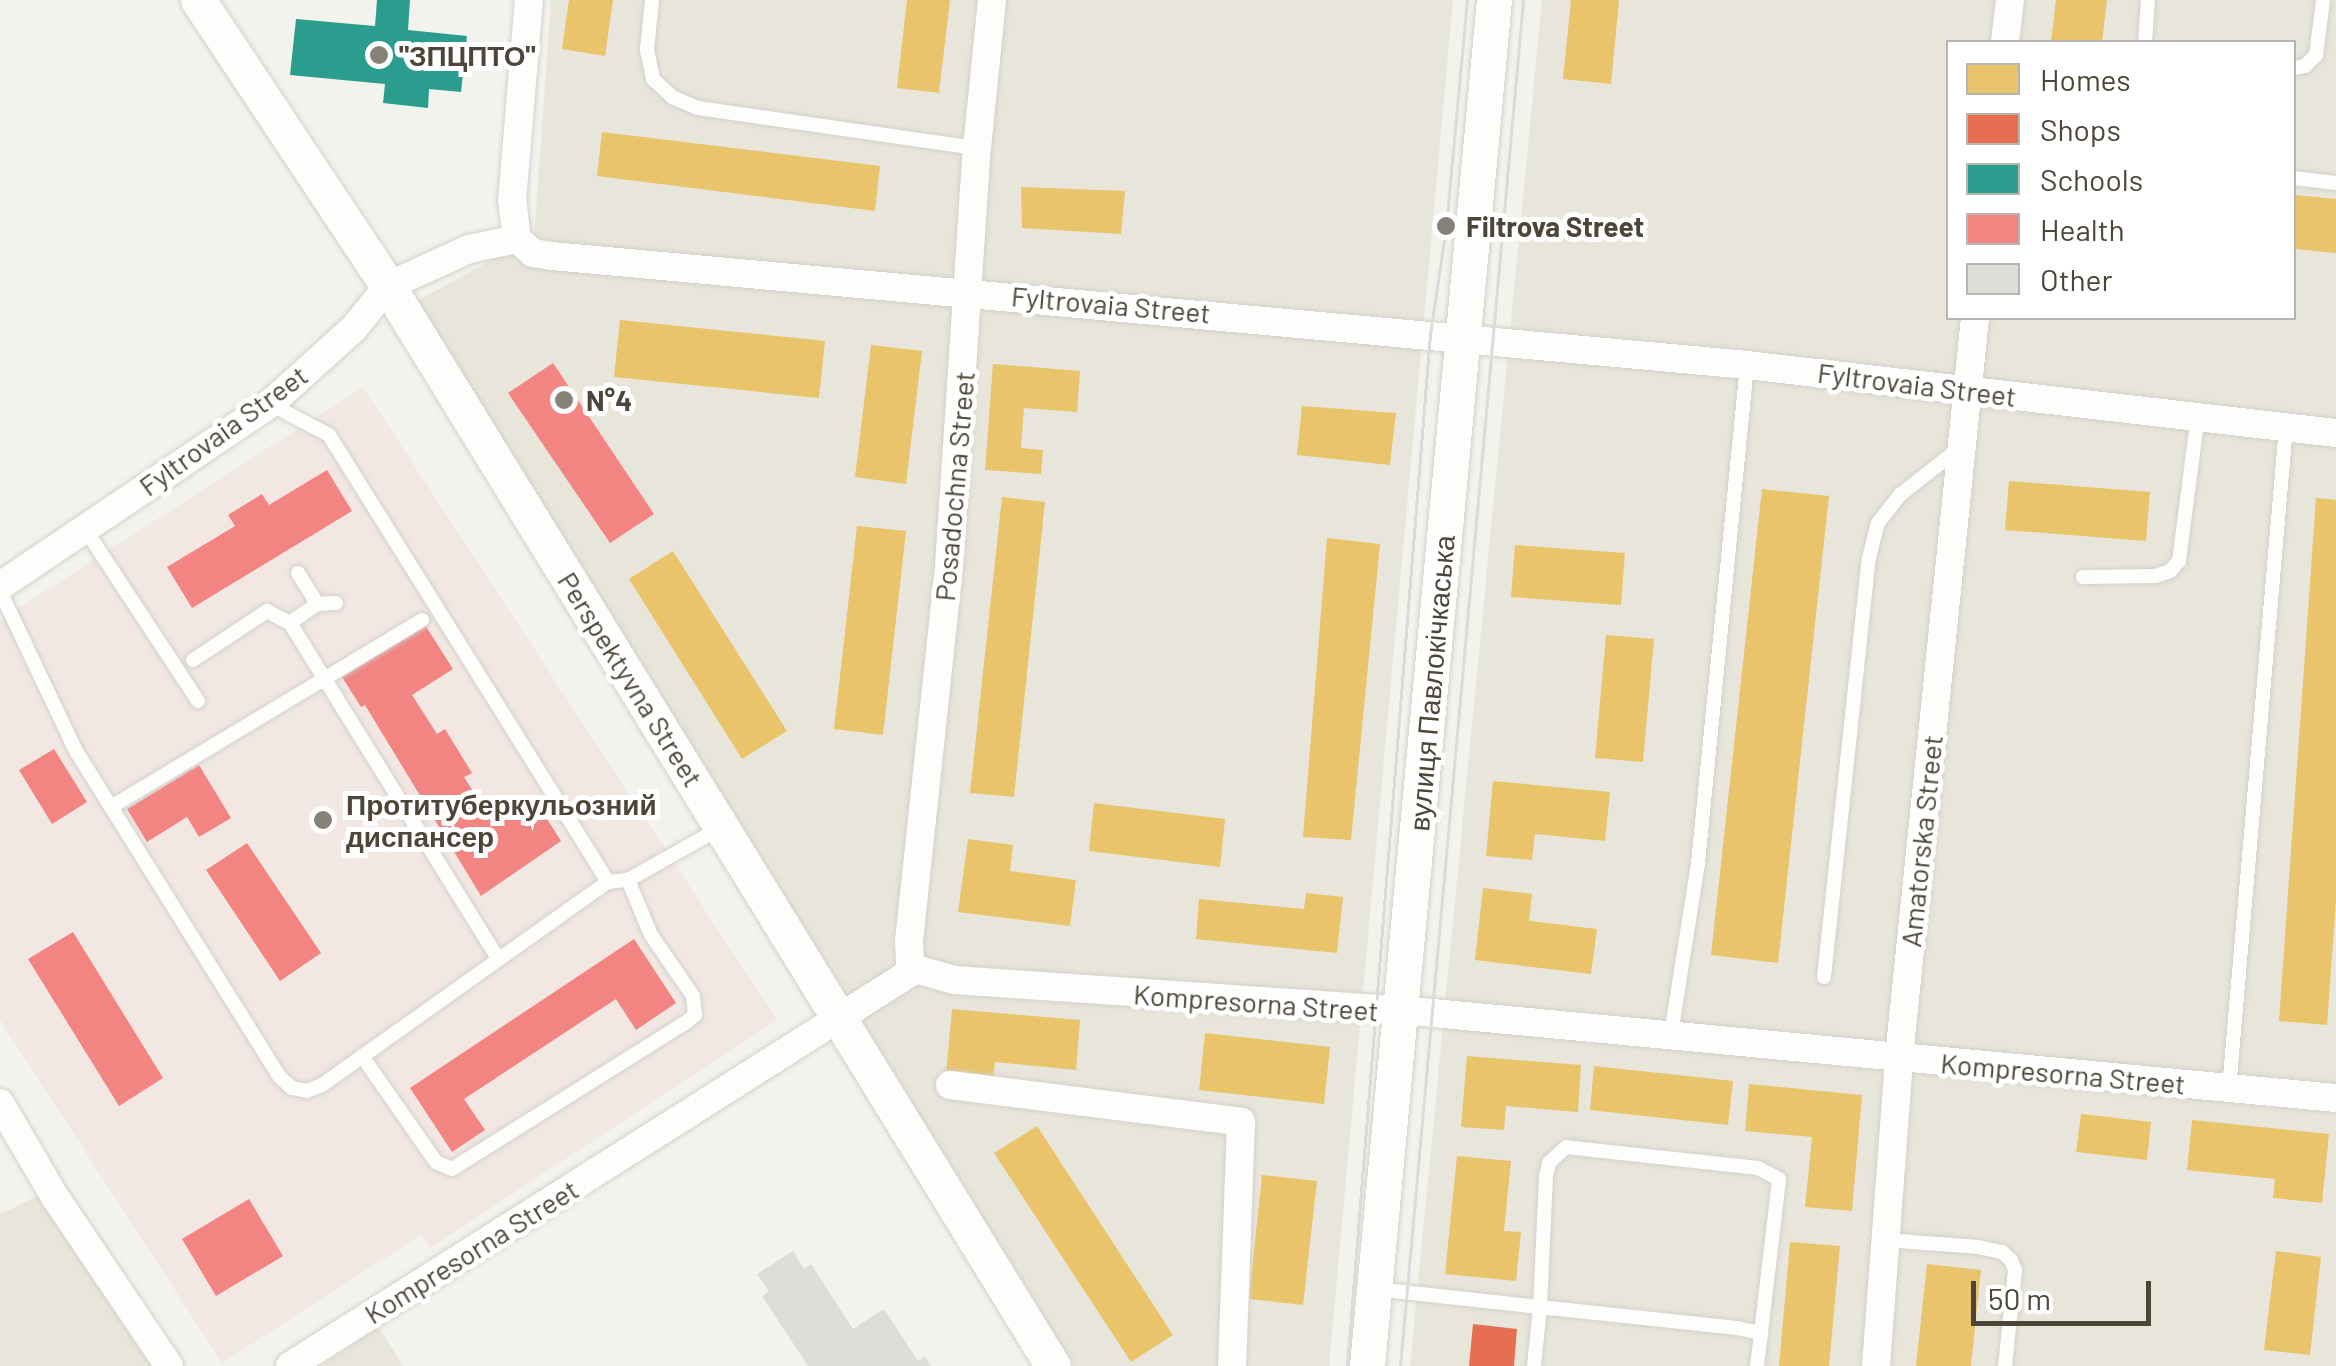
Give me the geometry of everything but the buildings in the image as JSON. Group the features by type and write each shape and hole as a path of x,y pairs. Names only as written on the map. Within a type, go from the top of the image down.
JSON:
{"street":[{"name":"Perspektyvna Street","path":"198,0 388,286 1054,1366"},
{"path":"516,239 511,216 529,0"},
{"name":"Posadochna Street","path":"916,970 910,961 909,941 949,566 977,148 992,0"},
{"name":"вулиця Павлокічкаська","path":"1367,1366 1494,0"},
{"path":"2005,40 2010,0"},
{"name":"Fyltrovaia Street","path":"0,588 270,404 354,328 388,286 468,249 516,239 533,252 552,256 970,291 1747,365 2198,414 2336,433"},
{"name":"Amatorska Street","path":"1876,1366 1899,1057 1975,320"},
{"name":"Kompresorna Street","path":"290,1366 916,970 954,980 1671,1034 2336,1098"},
{"path":"950,1085 1241,1122 1232,1366"},
{"path":"0,1104 55,1196 169,1366"}],"lane":[{"path":"652,0 648,50 653,80 672,98 698,108 977,148"},
{"path":"2145,40 2148,0"},
{"path":"2296,68 2305,66 2316,55 2324,0"},
{"path":"2296,178 2336,184"},
{"path":"1671,1034 1698,863 1747,365"},
{"path":"270,404 329,436 608,882"},
{"path":"2083,577 2155,576 2170,571 2178,560 2198,414"},
{"path":"2229,1089 2286,427"},
{"path":"1824,978 1868,558 1878,523 1900,495 1963,446"},
{"path":"84,529 198,701"},
{"path":"298,574 317,604"},
{"path":"0,588 76,751 280,1077 292,1088 307,1090 362,1056 608,882 628,880 722,827"},
{"path":"290,624 317,604 336,602"},
{"path":"193,660 267,610 290,624 498,958"},
{"path":"111,807 422,620"},
{"path":"362,1056 436,1162 452,1169 688,1021 695,1014 693,996 651,935 628,880"},
{"path":"1534,1366 1546,1176 1549,1164 1566,1148 1758,1168 1779,1178 1757,1366"},
{"path":"1886,1240 1978,1247 2002,1252 2011,1260 2016,1270 2006,1366"},
{"path":"1374,1289 1760,1333"}],"shaded area":[{"path":"551,0 1453,0 1329,1366 1074,1366 417,301 534,237"},
{"path":"1542,0 2336,0 2336,1366 1410,1366"},
{"name":"Протитуберкульозний диспансер","path":"363,387 777,1020 430,1248 421,1235 222,1363 0,1020 0,620"},
{"path":"40,1195 153,1366 0,1366 0,1214"},
{"path":"379,1327 403,1366 321,1366"}],"tram line":[{"path":"1347,1366 1430,335 1446,226 1467,0"},
{"path":"1400,1366 1523,0"}],"place":[{"name":"\"ЗПЦПТО\"","path":"379,55"},
{"name":"Filtrova Street","path":"1446,226"},
{"name":"N°4","path":"564,400"},
{"name":"Протитуберкульозний диспансер","path":"323,820"}]}
